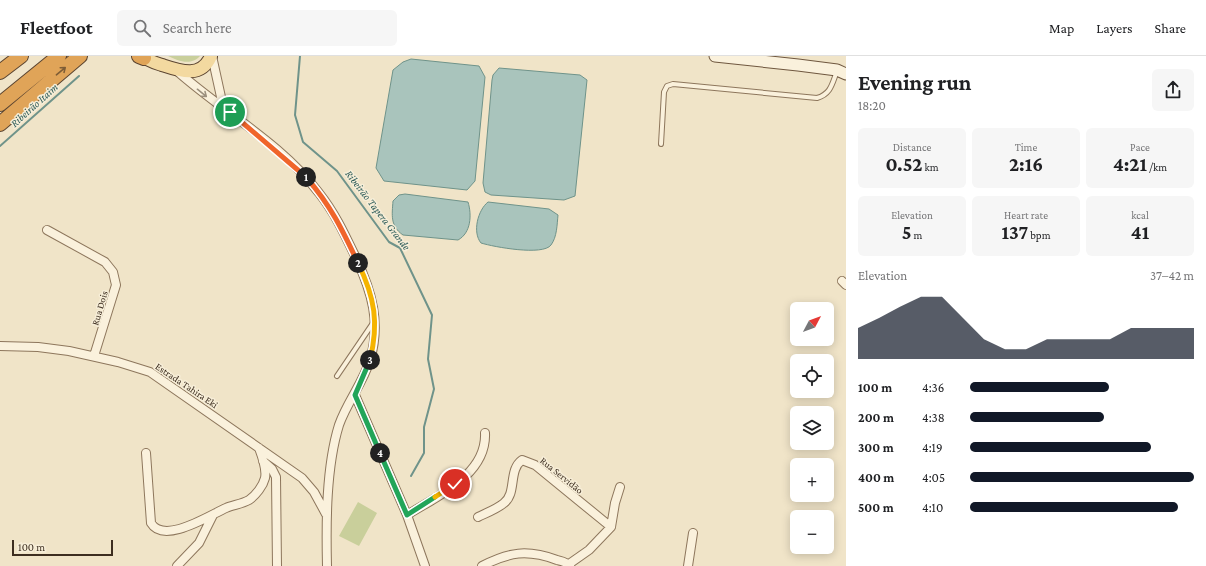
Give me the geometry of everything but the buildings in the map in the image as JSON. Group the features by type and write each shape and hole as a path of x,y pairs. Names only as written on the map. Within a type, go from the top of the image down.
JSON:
{"highway":[{"path":"0,72 21,56"},
{"path":"0,92 43,56"},
{"path":"0,104 59,56"},
{"path":"0,124 80,56"}],"main road":[{"path":"142,57 177,71 189,72 198,70 205,65 212,56"}],"street":[{"path":"212,56 221,97 230,112"},
{"path":"715,56 841,72"},
{"path":"177,71 200,91 230,112 306,177 322,197 339,223 362,271 374,305 376,320 375,340 370,360 355,395 339,426 326,514 327,566"},
{"name":"Rua Dois","path":"47,230 105,262 114,272 116,285 94,356"},
{"name":"Estrada Tahira Eki","path":"0,346 38,347 94,356 150,372 259,448 278,459 302,478 314,492 326,514"},
{"path":"355,395 407,515 425,566"},
{"path":"407,515 455,484 475,466 482,453 485,433"},
{"path":"146,453 151,523 158,531 177,529 194,524 213,516 225,508 249,500 261,489 266,477 259,448"},
{"name":"Rua Servidão","path":"478,517 504,503 510,496 516,465 522,460 534,465 611,527"},
{"path":"263,461 272,469 276,477 277,566"},
{"path":"482,566 501,556 523,552 547,556 570,565 589,550 611,527 615,503 620,487"},
{"path":"177,566 199,543 213,516"},
{"path":"688,566 693,533"}],"lane":[{"path":"661,144 664,92 667,86 673,84 817,98 826,96 841,72"},
{"path":"337,376 376,320"}],"green space":[{"path":"168,56 200,56 193,61 184,62"},
{"path":"358,502 377,513 359,546 339,536"}],"water":[{"path":"411,59 479,66 485,77 475,181 467,190 384,181 376,168 393,70 403,62"},
{"path":"499,68 580,75 587,80 575,196 564,200 491,195 485,192 483,183 492,80 493,75"},
{"path":"405,194 468,202 470,218 466,233 458,240 403,235 394,224 392,211 393,201 399,195"},
{"path":"488,202 549,209 558,215 556,235 553,242 546,248 539,250 518,250 481,243 477,233 477,221 481,210"}],"waterway":[{"name":"Ribeirão Tapera Grande","path":"300,56 295,115 303,142 337,171 389,242 400,248 432,315 428,359 434,389 424,427 424,453 411,476"},
{"name":"Ribeirão Itaim","path":"0,146 79,76"}],"route":[{"path":"230,112 289,161 319,192 339,223 362,271 374,305 376,320 375,340 363,380 355,395 407,515 455,484"}]}
